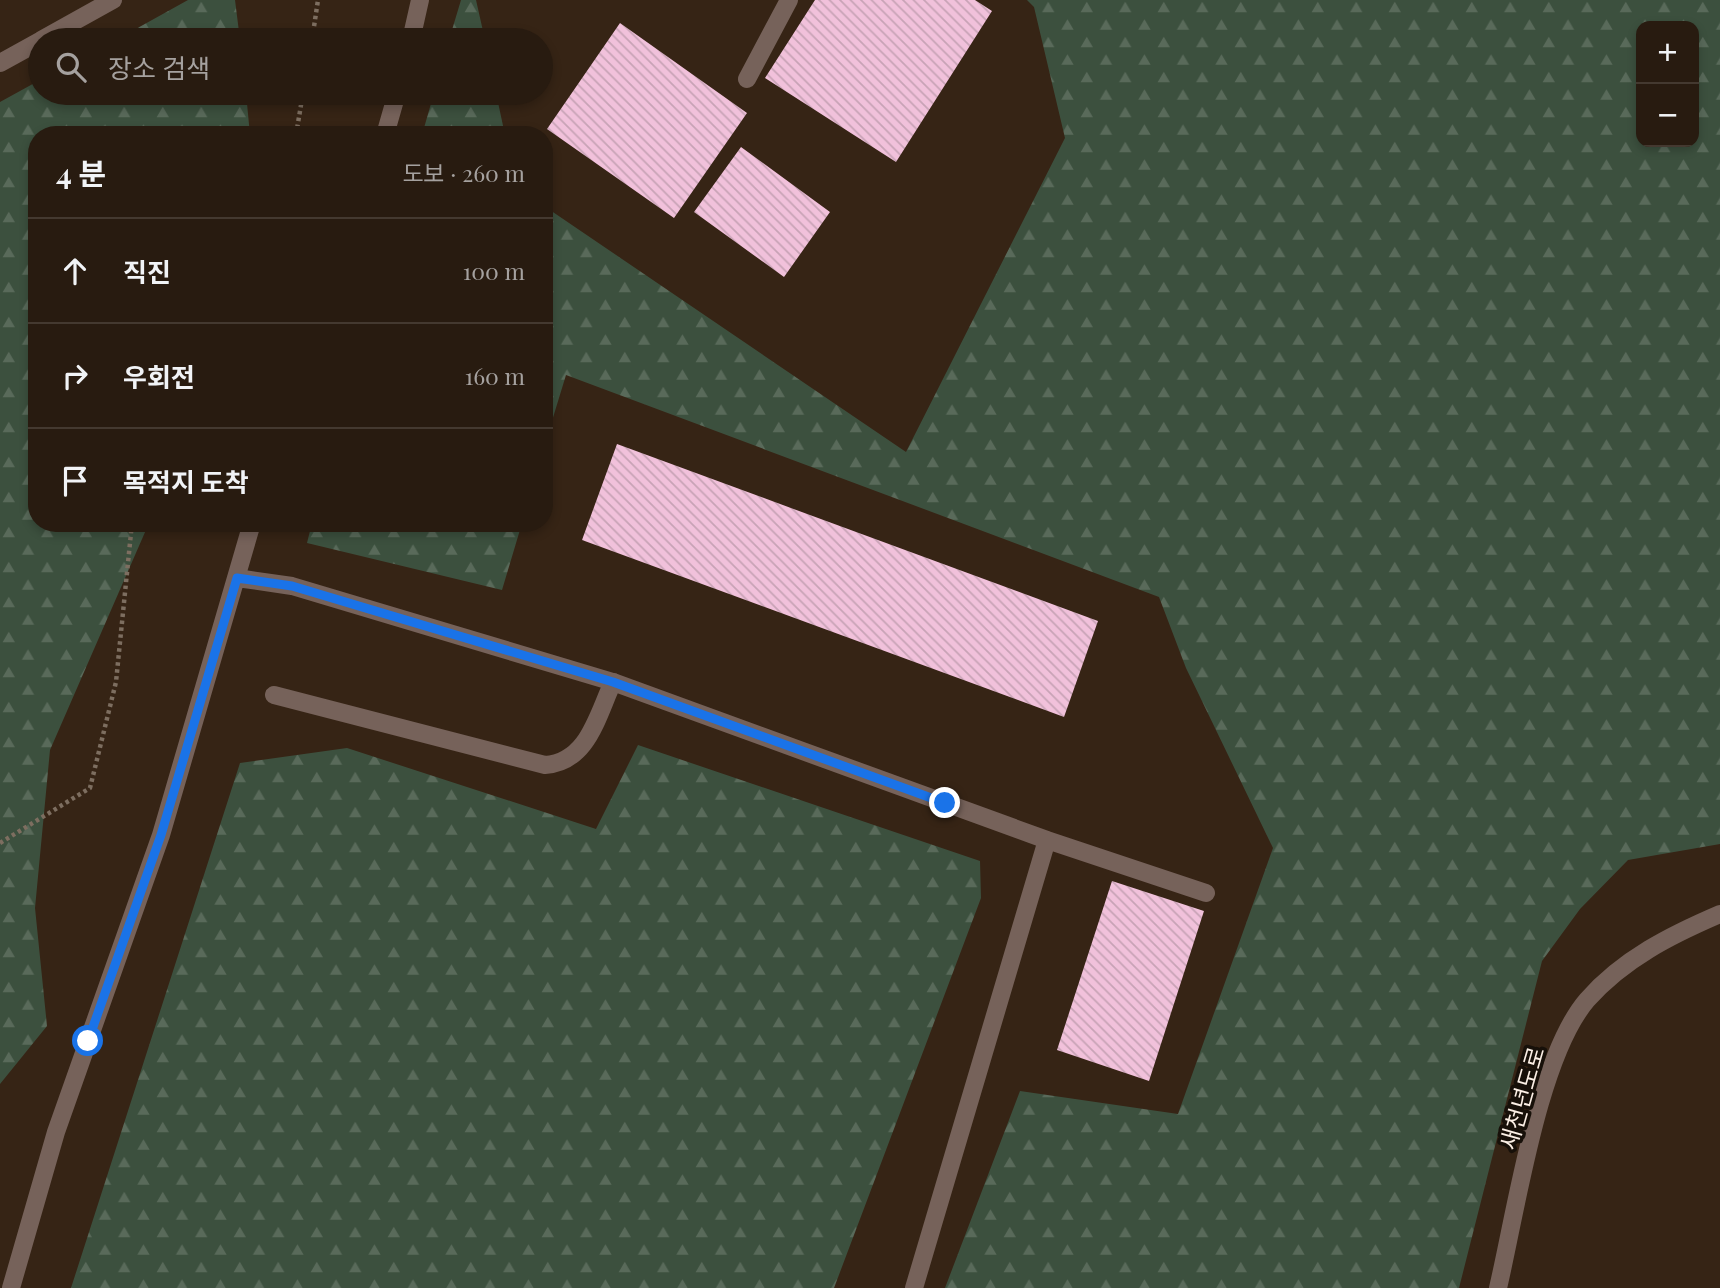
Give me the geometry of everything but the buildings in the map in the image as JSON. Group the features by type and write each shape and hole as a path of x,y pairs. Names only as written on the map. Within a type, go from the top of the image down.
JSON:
{"street":[{"path":"64,28 113,0"},
{"path":"414,28 420,0"},
{"path":"747,79 789,0"},
{"path":"0,63 28,48"},
{"path":"388,126 394,105"},
{"path":"11,1288 56,1132 161,835 250,532"},
{"path":"237,578 292,586 613,682 1046,840 1206,893"},
{"path":"274,695 545,765 559,764 573,758 582,748 613,682"},
{"path":"914,1288 1046,840"},
{"name":"새천년도로","path":"1498,1288 1539,1110 1552,1065 1568,1031 1586,1002 1613,974 1679,932 1720,914"}],"path":[{"path":"314,28 318,0"},
{"path":"298,126 301,105"},
{"path":"0,843 90,788 116,682 131,532"}],"green space":[{"path":"188,0 235,0 238,28 138,28"},
{"path":"461,0 476,0 482,28 453,28"},
{"path":"1027,0 1720,0 1720,844 1628,860 1580,909 1542,961 1459,1288 945,1288 1020,1091 1178,1114 1273,848 1186,668 1159,597 566,375 553,418 553,212 906,452 1065,138 1034,7"},
{"path":"28,87 28,105 247,105 249,126 28,126 28,532 145,532 50,750 35,908 47,1026 0,1084 0,102"},
{"path":"431,105 499,105 503,126 425,126"},
{"path":"310,532 519,532 502,590 307,543"},
{"path":"638,745 980,861 981,898 834,1288 71,1288 240,763 347,748 596,829"}],"route":[{"path":"88,1041 161,835 237,578 292,586 613,682 945,803"}]}
